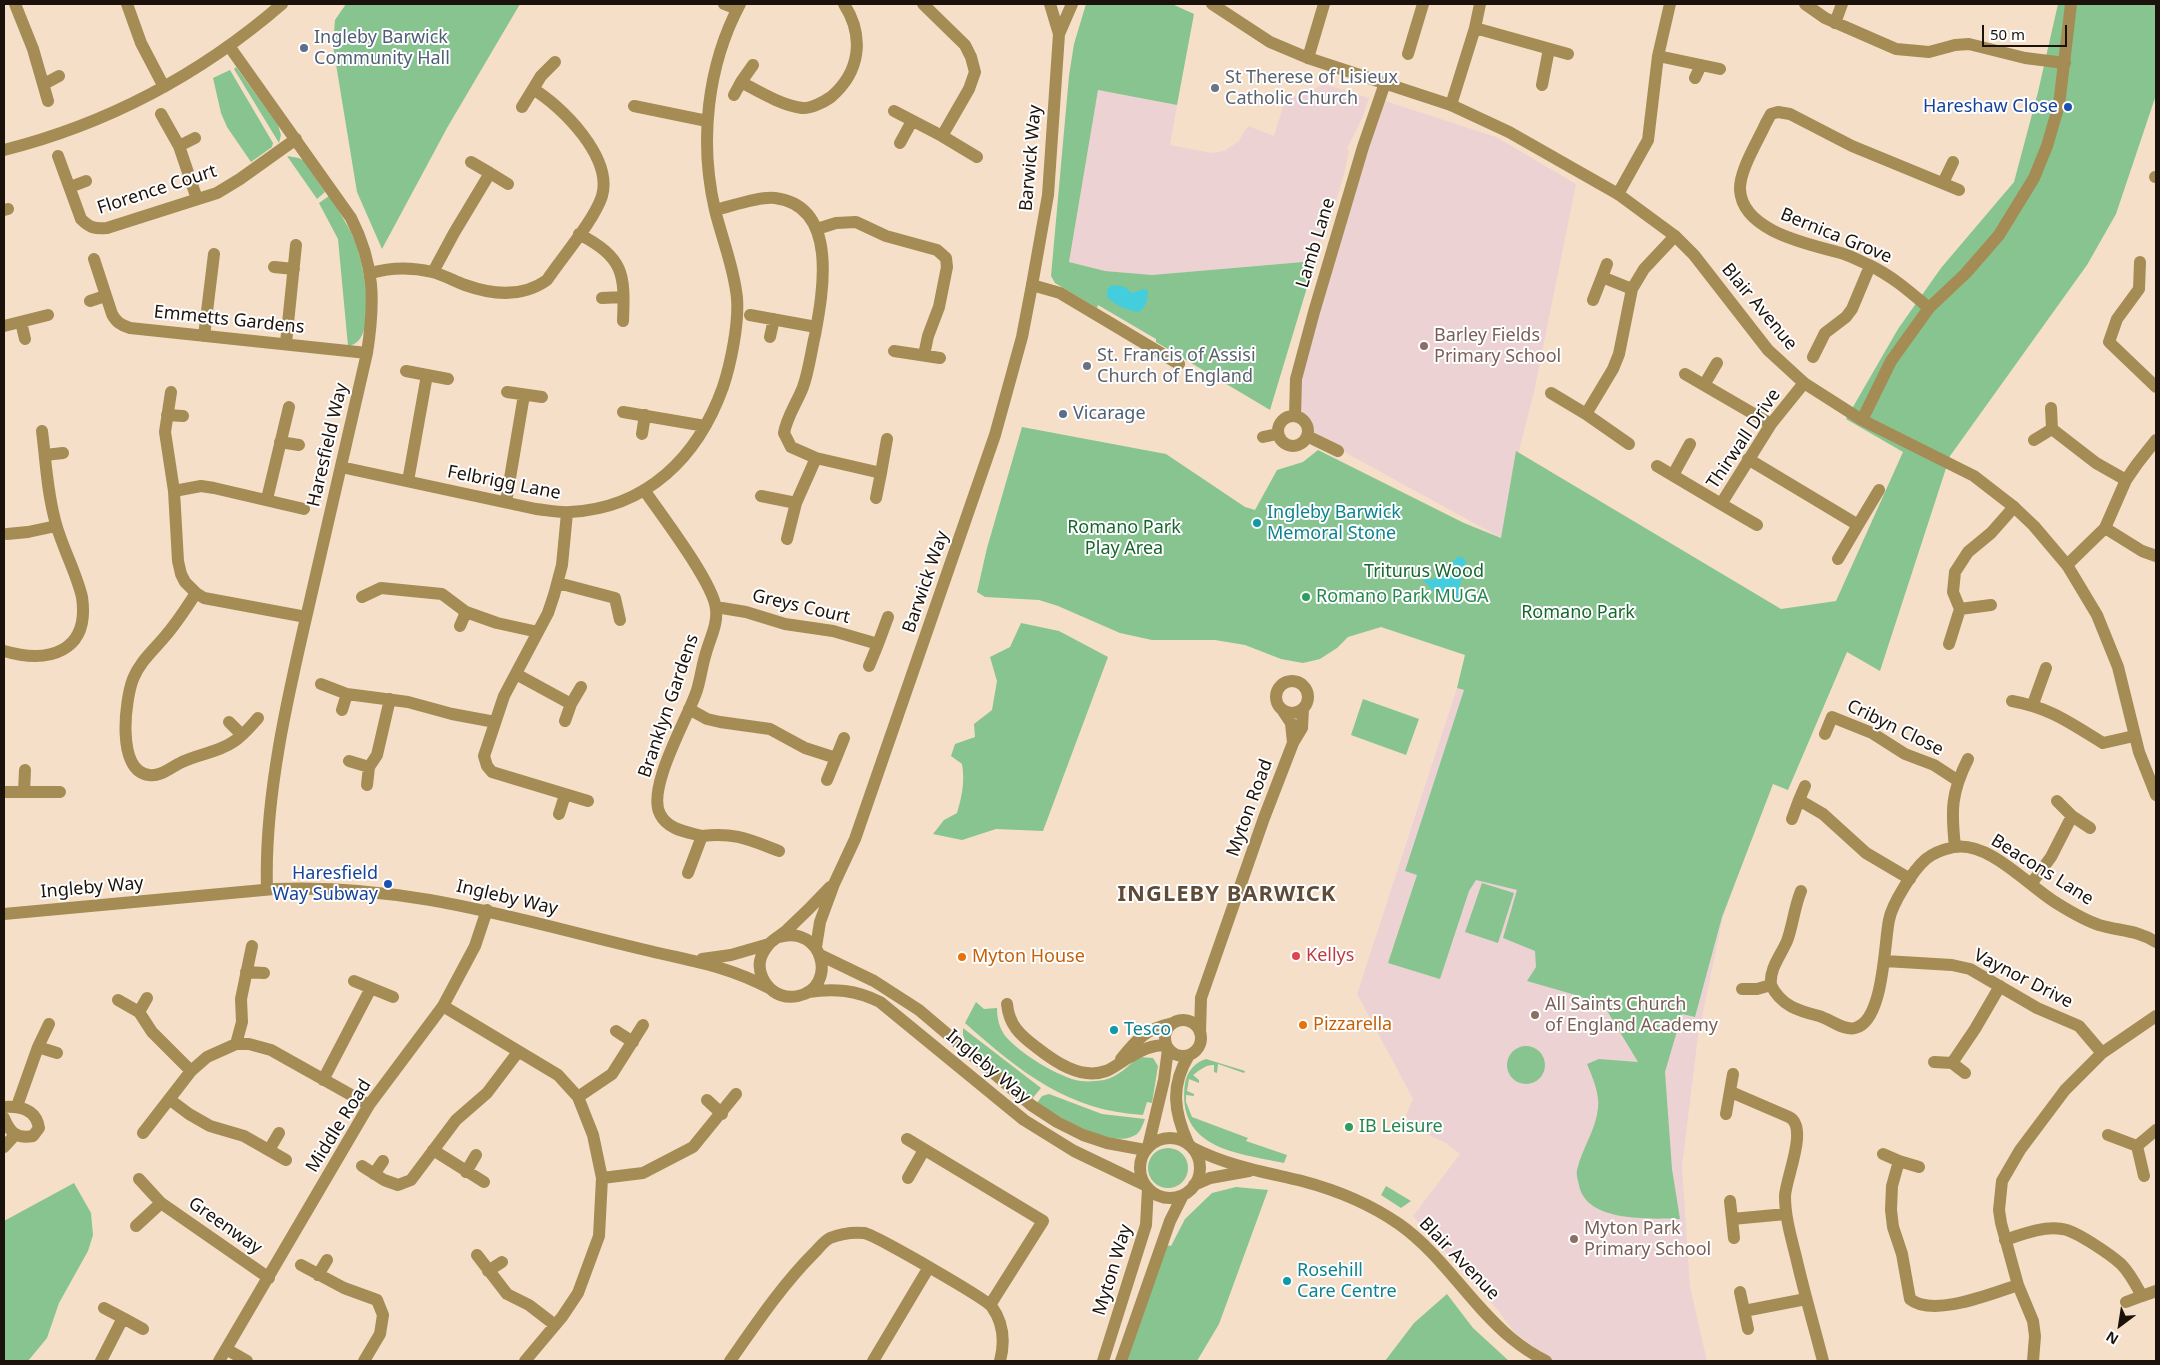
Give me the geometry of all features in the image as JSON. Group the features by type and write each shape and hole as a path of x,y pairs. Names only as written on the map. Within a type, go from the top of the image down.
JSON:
{"street":[{"path":"15,4 33,49 48,101"},
{"path":"127,4 141,42 164,87"},
{"path":"4,150 52,136 100,118 164,87 229,46 282,4"},
{"path":"724,4 738,6"},
{"path":"742,82 770,97 803,108 825,102 845,83 856,60 856,35 844,4"},
{"path":"923,4 965,45 975,72 969,89 942,136"},
{"name":"Barwick Way","path":"1050,4 1059,34"},
{"name":"Barwick Way","path":"818,951 820,922 834,884 855,839 897,724 932,615 995,435 1022,337 1048,195 1059,34 1072,4"},
{"name":"Blair Avenue","path":"1212,4 1270,42 1308,58 1451,105 1509,132 1618,194 1675,236 1700,263 1768,350 1804,383 1862,420 1974,476 2014,507 2034,526 2067,565 2097,614 2118,667 2134,736 2156,795"},
{"path":"1308,58 1324,4"},
{"path":"1408,54 1423,4"},
{"path":"1451,105 1475,28 1480,4"},
{"path":"1618,194 1648,140 1658,56 1670,4"},
{"path":"1805,4 1825,18 1896,49 1929,52 1955,45 1969,44 2025,58 2065,63"},
{"path":"1835,22 1842,4"},
{"path":"1862,420 1891,361 1928,308 1966,272 1999,236 2034,178 2056,117 2072,4"},
{"name":"Felbrigg Lane","path":"341,467 536,509 567,513 600,508 627,499 656,483 679,463 705,426 712,412 727,375 732,352 737,298 728,251 715,210 708,156 707,121 715,73 738,6"},
{"path":"1475,28 1568,54"},
{"name":"Haresfield Way","path":"229,46 351,218 364,244 371,272 373,304 367,354 306,617 279,746 268,852 270,889"},
{"path":"1542,85 1550,49"},
{"path":"1658,56 1720,69"},
{"path":"522,107 541,76 555,62"},
{"path":"734,95 753,65"},
{"path":"1694,78 1701,65"},
{"path":"44,84 59,76"},
{"name":"Lamb Lane","path":"1295,416 1296,379 1311,322 1363,147 1385,83"},
{"path":"371,272 400,268 433,272 482,290 514,294 536,288 547,280 602,198 604,186 602,169 586,140 554,103 533,89"},
{"path":"634,106 707,121"},
{"path":"894,111 942,136 976,157"},
{"name":"Bernica Grove","path":"1928,308 1896,280 1870,266 1844,254 1786,237 1770,230 1747,211 1741,199 1741,177 1771,114 1778,112 1790,114 1852,146 1959,190"},
{"path":"161,114 179,146 197,199"},
{"path":"900,143 912,122"},
{"path":"179,146 195,138"},
{"name":"Florence Court","path":"58,156 81,219 88,226 96,229 107,228 217,193 296,139"},
{"path":"471,162 508,184"},
{"path":"1943,183 1953,162"},
{"path":"433,272 490,173"},
{"name":"Florence Court","path":"70,187 86,181"},
{"path":"715,210 774,198 788,201 810,217 817,229 824,272 820,307 807,373 784,433 791,446 816,458 881,473"},
{"path":"817,229 836,223 856,222 886,236 936,250 946,258 948,268 924,355"},
{"path":"579,234 598,246 617,262 622,273 623,321"},
{"path":"1586,414 1613,369 1619,354 1632,289 1644,269 1675,236"},
{"path":"286,343 296,245"},
{"path":"204,336 216,279 214,254"},
{"name":"Emmetts Gardens","path":"94,259 105,296 116,320 122,325 367,354"},
{"path":"2140,262 2138,290 2117,319 2108,342 2156,387"},
{"path":"1593,300 1607,264"},
{"path":"1813,357 1820,330 1846,317 1852,309 1870,266"},
{"path":"274,267 294,269"},
{"path":"1602,277 1632,289"},
{"path":"1032,285 1060,293 1179,364"},
{"path":"90,301 105,296"},
{"path":"602,298 624,297"},
{"path":"4,326 48,315"},
{"path":"750,315 816,327"},
{"path":"770,337 774,319"},
{"path":"22,322 25,339"},
{"path":"894,351 940,358"},
{"path":"1704,385 1717,363"},
{"path":"406,371 448,379"},
{"path":"1685,374 1771,424"},
{"path":"408,481 427,375"},
{"name":"Thirwall Drive","path":"1657,466 1721,504 1771,424 1804,383"},
{"path":"171,392 167,415 166,445 174,492 178,561 181,574 189,587 196,594 204,598 306,617"},
{"path":"507,392 542,397"},
{"path":"1551,393 1586,414 1629,444"},
{"path":"506,502 524,395"},
{"path":"267,499 289,407"},
{"path":"2052,408 2052,429"},
{"path":"623,412 705,426"},
{"path":"167,415 182,416"},
{"path":"642,434 645,415"},
{"path":"1295,416 1304,421 1308,428 1304,441 1293,447 1286,445 1277,434 1281,421 1287,417 1295,416"},
{"path":"2034,440 2052,429"},
{"path":"2052,429 2096,463 2126,480"},
{"path":"4,651 34,656 58,653 70,645 82,624 84,607 80,587 56,526 47,483 42,431"},
{"path":"1264,437 1277,434"},
{"path":"1307,436 1338,451"},
{"path":"876,498 886,439"},
{"path":"2067,565 2105,528 2126,480 2156,440"},
{"path":"280,442 299,445"},
{"path":"1673,475 1690,444"},
{"path":"45,455 63,453"},
{"path":"787,539 796,503 816,458"},
{"path":"1748,459 1858,525"},
{"path":"174,492 201,486 267,499 304,509"},
{"name":"Branklyn Gardens","path":"644,490 706,581 716,607 717,620 705,654 697,691 670,752 657,807 660,815 674,828 702,836 718,834 740,836 779,851"},
{"path":"1838,558 1879,490"},
{"path":"760,496 796,503"},
{"path":"1721,504 1757,525"},
{"path":"1949,644 1960,608 1953,592 1955,572 1968,552 1991,533 2014,507"},
{"path":"567,513 562,565 548,613 504,696 484,756 486,766 492,772 588,801"},
{"path":"7,534 28,538 56,526"},
{"path":"2105,528 2142,551 2156,556"},
{"path":"558,583 615,598 620,620"},
{"path":"362,597 381,588 442,594 466,612 497,623 538,632"},
{"path":"196,594 172,628 148,654 133,680 125,716 127,745 131,761 141,772 152,776 167,771 191,758 224,748 242,735 258,718"},
{"path":"1960,608 1991,605"},
{"name":"Greys Court","path":"716,607 746,612 785,624 833,631 878,644"},
{"path":"460,626 466,612"},
{"path":"869,666 888,617"},
{"path":"2033,704 2046,668"},
{"path":"516,674 571,704"},
{"path":"1290,681 1302,684 1306,689 1308,701 1303,709 1290,713 1283,711 1278,706 1276,693 1279,687 1290,681"},
{"path":"321,684 347,694 390,699 495,722"},
{"path":"565,721 571,704 581,687"},
{"path":"342,710 347,694"},
{"path":"367,785 369,767 377,755 390,699"},
{"path":"2012,700 2033,704 2059,715 2104,743 2134,736"},
{"name":"Myton Road","path":"1200,1033 1201,998 1264,818 1293,743 1302,728 1303,709"},
{"path":"688,710 707,719 770,729 805,748 836,758"},
{"name":"Myton Road","path":"1283,711 1291,723 1293,743"},
{"name":"Cribyn Close","path":"1826,734 1832,717 1872,733 1905,754 1934,765 1957,780"},
{"path":"229,722 242,735"},
{"path":"827,780 844,738"},
{"path":"1801,891 1786,941 1773,970 1771,985 1774,992 1792,1008 1853,1029 1867,1020 1871,1013 1885,961 1889,919 1910,880 1927,859 1939,852 1955,847 1952,821 1957,780 1968,759"},
{"path":"349,761 369,767"},
{"path":"24,792 25,770"},
{"path":"1792,820 1805,786"},
{"path":"4,792 60,792"},
{"path":"559,814 565,795"},
{"path":"1799,800 1823,814 1866,853 1910,880"},
{"path":"2057,800 2072,816 2090,828"},
{"path":"2031,884 2056,848 2072,816"},
{"path":"688,873 702,836"},
{"name":"Beacons Lane","path":"1955,847 1982,851 2031,884 2056,904 2082,918 2099,925 2130,930 2147,936 2156,942"},
{"name":"Barwick Way","path":"774,941 834,884"},
{"name":"Ingleby Way","path":"4,914 270,889 310,887 387,892 487,910 694,960 727,969 769,988"},
{"name":"Middle Road","path":"220,1361 369,1106 443,1006 475,946 487,910"},
{"path":"792,935 799,936 818,951 822,972 814,987 808,992 792,997 776,993 769,988 764,980 760,962 763,952 774,941 792,935"},
{"name":"Ingleby Way","path":"694,960 730,955 774,941"},
{"path":"236,1044 242,1022 241,999 252,946"},
{"name":"Ingleby Way","path":"818,951 874,981 919,1010 1031,1105 1057,1122 1083,1135 1107,1143 1147,1148"},
{"name":"Vaynor Drive","path":"1885,961 1952,965 1970,969 2037,1008 2079,1026 2102,1053"},
{"path":"246,972 264,973"},
{"path":"354,981 393,997"},
{"path":"1742,989 1757,989 1771,985"},
{"path":"1952,1063 1975,1029 2000,986"},
{"path":"323,1080 372,988"},
{"name":"Ingleby Way","path":"808,992 828,989 846,990 867,995 880,1002 1024,1120 1074,1151 1146,1186"},
{"path":"138,1012 147,998"},
{"name":"Myton Road","path":"1176,1022 1201,998"},
{"path":"118,1000 138,1012 152,1032 191,1071"},
{"path":"1007,1004 1012,1025 1020,1035 1054,1060 1065,1066 1088,1073 1107,1071 1145,1048 1155,1045 1167,1047 1175,1055 1189,1055"},
{"path":"443,1006 558,1075 578,1097 593,1135 602,1178 599,1236 578,1293 555,1325 525,1361"},
{"path":"1116,1065 1143,1034 1157,1027 1176,1022 1192,1023 1200,1033 1200,1045 1189,1055 1178,1079 1176,1116 1200,1162 1200,1170 1194,1185 1183,1195 1172,1198 1162,1197 1146,1186 1140,1170 1140,1161 1147,1148 1164,1080 1167,1047 1166,1033 1176,1022"},
{"path":"2033,1361 2035,1336 2033,1321 2018,1284 2005,1240 1999,1210 2002,1181 2020,1150 2065,1090 2102,1053 2154,1022"},
{"path":"4,1118 10,1131 23,1138 33,1136 39,1128 38,1119 30,1111 10,1107 49,1024"},
{"path":"578,1097 612,1074 643,1025"},
{"path":"616,1031 633,1042"},
{"path":"143,1133 191,1071 207,1057 236,1044 249,1044 271,1050 369,1106"},
{"path":"38,1047 56,1053"},
{"path":"362,1166 398,1185 411,1180 456,1120 487,1093 518,1052"},
{"path":"1934,1062 1952,1063 1965,1073"},
{"path":"1726,1114 1733,1074"},
{"path":"1730,1092 1789,1117 1798,1126 1798,1134 1787,1178 1786,1214 1806,1299 1824,1361"},
{"path":"602,1178 643,1173 693,1147 722,1114 736,1094"},
{"path":"168,1099 210,1126 244,1136 286,1160"},
{"path":"707,1100 722,1114"},
{"path":"2137,1146 2156,1130"},
{"path":"269,1150 279,1133"},
{"path":"4,1147 15,1135"},
{"path":"2108,1135 2137,1146"},
{"path":"1147,1148 1163,1138 1172,1137 1190,1146"},
{"path":"907,1139 1042,1221 990,1305"},
{"name":"Blair Avenue","path":"1190,1146 1210,1157 1251,1171 1304,1182 1341,1194 1374,1209 1399,1224 1422,1242 1511,1338 1546,1361"},
{"path":"2137,1146 2144,1176"},
{"path":"432,1150 484,1182"},
{"path":"908,1178 924,1150"},
{"path":"1883,1154 1919,1167"},
{"path":"466,1172 476,1155"},
{"path":"374,1174 383,1161"},
{"path":"1899,1161 1892,1186 1891,1210 1893,1227 1902,1254 1910,1300 1916,1304 1938,1306 1971,1300 2018,1284"},
{"name":"Blair Avenue","path":"1194,1185 1210,1178 1251,1171"},
{"name":"Greenway","path":"139,1179 161,1204 268,1278"},
{"name":"Myton Way","path":"1103,1361 1146,1225 1146,1186"},
{"name":"Myton Way","path":"1121,1361 1170,1221 1183,1195"},
{"path":"1730,1201 1734,1238"},
{"name":"Greenway","path":"136,1226 161,1204"},
{"path":"1732,1220 1786,1214"},
{"path":"2005,1240 2040,1230 2063,1228 2090,1242 2121,1264 2142,1296"},
{"path":"730,1361 800,1267 828,1239 842,1234 865,1233 929,1267 990,1305 998,1316 1003,1331 1004,1347 1000,1361"},
{"path":"477,1256 507,1294 529,1305 555,1325"},
{"path":"318,1275 326,1260"},
{"path":"488,1271 502,1262"},
{"path":"301,1265 344,1288 377,1300 383,1315 380,1334 364,1361"},
{"path":"873,1361 929,1267"},
{"path":"2126,1302 2156,1291"},
{"path":"1740,1292 1748,1329"},
{"path":"1744,1311 1806,1299"},
{"path":"104,1308 143,1329"},
{"path":"101,1361 123,1318"},
{"path":"226,1349 247,1361"}],"shaded area":[{"path":"1324,84 1369,98 1363,116 1347,149 1349,151 1344,175 1332,214 1316,251 1315,261 1152,275 1105,271 1069,262 1098,90 1177,105 1170,145 1212,153 1224,151 1238,142 1248,126 1274,136 1286,97 1302,95"},
{"name":"Barley Fields Primary School","path":"1379,99 1496,137 1576,184 1534,392 1518,455 1501,538 1339,449 1307,436 1308,429 1305,421 1295,416 1296,379"},
{"name":"All Saints Church of England Academy","path":"1457,688 1772,784 1723,917 1698,1036 1682,1166 1690,1287 1707,1361 1553,1361 1515,1333 1496,1308 1413,1216 1460,1154 1446,1143 1411,1127 1406,1115 1413,1099 1357,994"}],"green space":[{"path":"346,4 520,4 447,128 382,249 357,192 333,46 335,20"},
{"path":"1086,4 1172,4 1194,14 1177,105 1098,90 1069,262 1105,271 1152,275 1315,261 1270,410 1156,342 1156,339 1098,305 1097,308 1055,283 1051,276 1069,76 1074,44"},
{"path":"2058,4 2156,4 2156,95 2116,214 2087,265 1950,456 1880,671 1847,652 1788,790 1773,784 1722,917 1695,1017 1682,1014 1665,1072 1672,1169 1680,1219 1637,1218 1606,1212 1594,1206 1584,1197 1577,1175 1579,1162 1595,1124 1598,1108 1597,1091 1587,1064 1599,1059 1638,1062 1606,1009 1579,996 1527,981 1536,967 1535,951 1503,938 1517,890 1476,880 1469,891 1440,979 1388,963 1417,875 1405,871 1464,690 1457,688 1465,655 1381,627 1348,637 1337,648 1320,659 1303,663 1281,659 1245,645 1215,640 1152,640 1120,633 1058,606 1039,600 985,597 977,592 987,548 1022,427 1166,454 1245,507 1255,510 1277,470 1303,462 1318,450 1464,523 1501,538 1516,451 1781,609 1836,601 1903,452 1846,419 1898,329 1941,268 2014,182 2038,92"},
{"path":"236,67 278,125 281,135 279,143 234,69"},
{"path":"230,70 273,143 272,147 251,162 227,127 221,113 213,78"},
{"path":"287,156 304,161 325,192 317,199"},
{"path":"329,196 355,240 363,270 367,303 366,319 358,342 348,346 338,239 319,203"},
{"path":"1021,623 1059,631 1108,657 1043,831 996,829 962,840 933,834 944,820 957,813 960,801 963,771 962,764 951,756 955,744 975,737 974,724 992,710 997,681 990,657 1010,647"},
{"path":"1363,699 1419,719 1406,755 1351,735"},
{"path":"1482,883 1514,893 1498,943 1465,932"},
{"path":"976,1002 984,1009 997,1008 1002,1030 1012,1043 1040,1064 1072,1079 1081,1081 1104,1080 1119,1074 1139,1057 1153,1058 1158,1066 1152,1103 1147,1102 1143,1115 1116,1112 1091,1106 1068,1097 1046,1085 1005,1057 965,1023"},
{"path":"963,1028 1041,1088 1032,1099 966,1043"},
{"path":"1526,1046 1539,1052 1545,1065 1539,1078 1526,1084 1513,1078 1507,1065 1513,1052"},
{"path":"1206,1059 1245,1071 1244,1073 1218,1064 1217,1073 1214,1072 1214,1065 1211,1065 1193,1075 1199,1080 1199,1083 1189,1079 1187,1091 1194,1094 1194,1096 1186,1095 1186,1102 1192,1117 1248,1138 1246,1141 1287,1155 1284,1163 1230,1151 1200,1135 1190,1122 1185,1105 1186,1079 1195,1065"},
{"path":"1049,1094 1102,1114 1145,1119 1138,1133 1128,1138 1101,1135 1058,1116 1037,1103 1042,1096"},
{"path":"1168,1148 1182,1154 1188,1168 1182,1182 1168,1188 1154,1182 1148,1168 1154,1154"},
{"path":"74,1183 91,1213 93,1235 88,1251 59,1303 47,1338 28,1361 4,1361 4,1221"},
{"path":"1386,1186 1411,1201 1401,1208 1381,1195"},
{"path":"1236,1187 1268,1190 1219,1324 1197,1361 1127,1361 1167,1245 1171,1246 1185,1219 1212,1193"},
{"path":"1447,1294 1473,1328 1509,1361 1385,1361 1414,1323"}],"water":[{"path":"1112,285 1125,287 1132,293 1144,289 1148,291 1145,305 1139,312 1118,305 1107,297 1107,290"},
{"path":"1459,556 1466,560 1458,593 1459,605 1431,589 1422,578 1433,580"}],"place":[{"name":"Ingleby Barwick Community Hall","path":"304,48"},
{"name":"St Therese of Lisieux Catholic Church","path":"1215,88"},
{"name":"Hareshaw Close","path":"2068,107"},
{"name":"Barley Fields Primary School","path":"1424,346"},
{"name":"St. Francis of Assisi Church of England","path":"1087,366"},
{"name":"Vicarage","path":"1063,414"},
{"name":"Ingleby Barwick Memoral Stone","path":"1257,523"},
{"name":"Romano Park MUGA","path":"1306,597"},
{"name":"Haresfield Way Subway","path":"388,884"},
{"name":"Kellys","path":"1296,956"},
{"name":"Myton House","path":"962,957"},
{"name":"All Saints Church of England Academy","path":"1535,1015"},
{"name":"Pizzarella","path":"1303,1025"},
{"name":"Tesco","path":"1114,1030"},
{"name":"IB Leisure","path":"1349,1127"},
{"name":"Myton Park Primary School","path":"1574,1239"},
{"name":"Rosehill Care Centre","path":"1287,1281"}],"district":[{"name":"INGLEBY BARWICK","path":"1227,895"}],"park label":[{"name":"Romano Park Play Area","path":"1124,538"},
{"name":"Triturus Wood","path":"1424,572"},
{"name":"Romano Park","path":"1578,613"}]}
